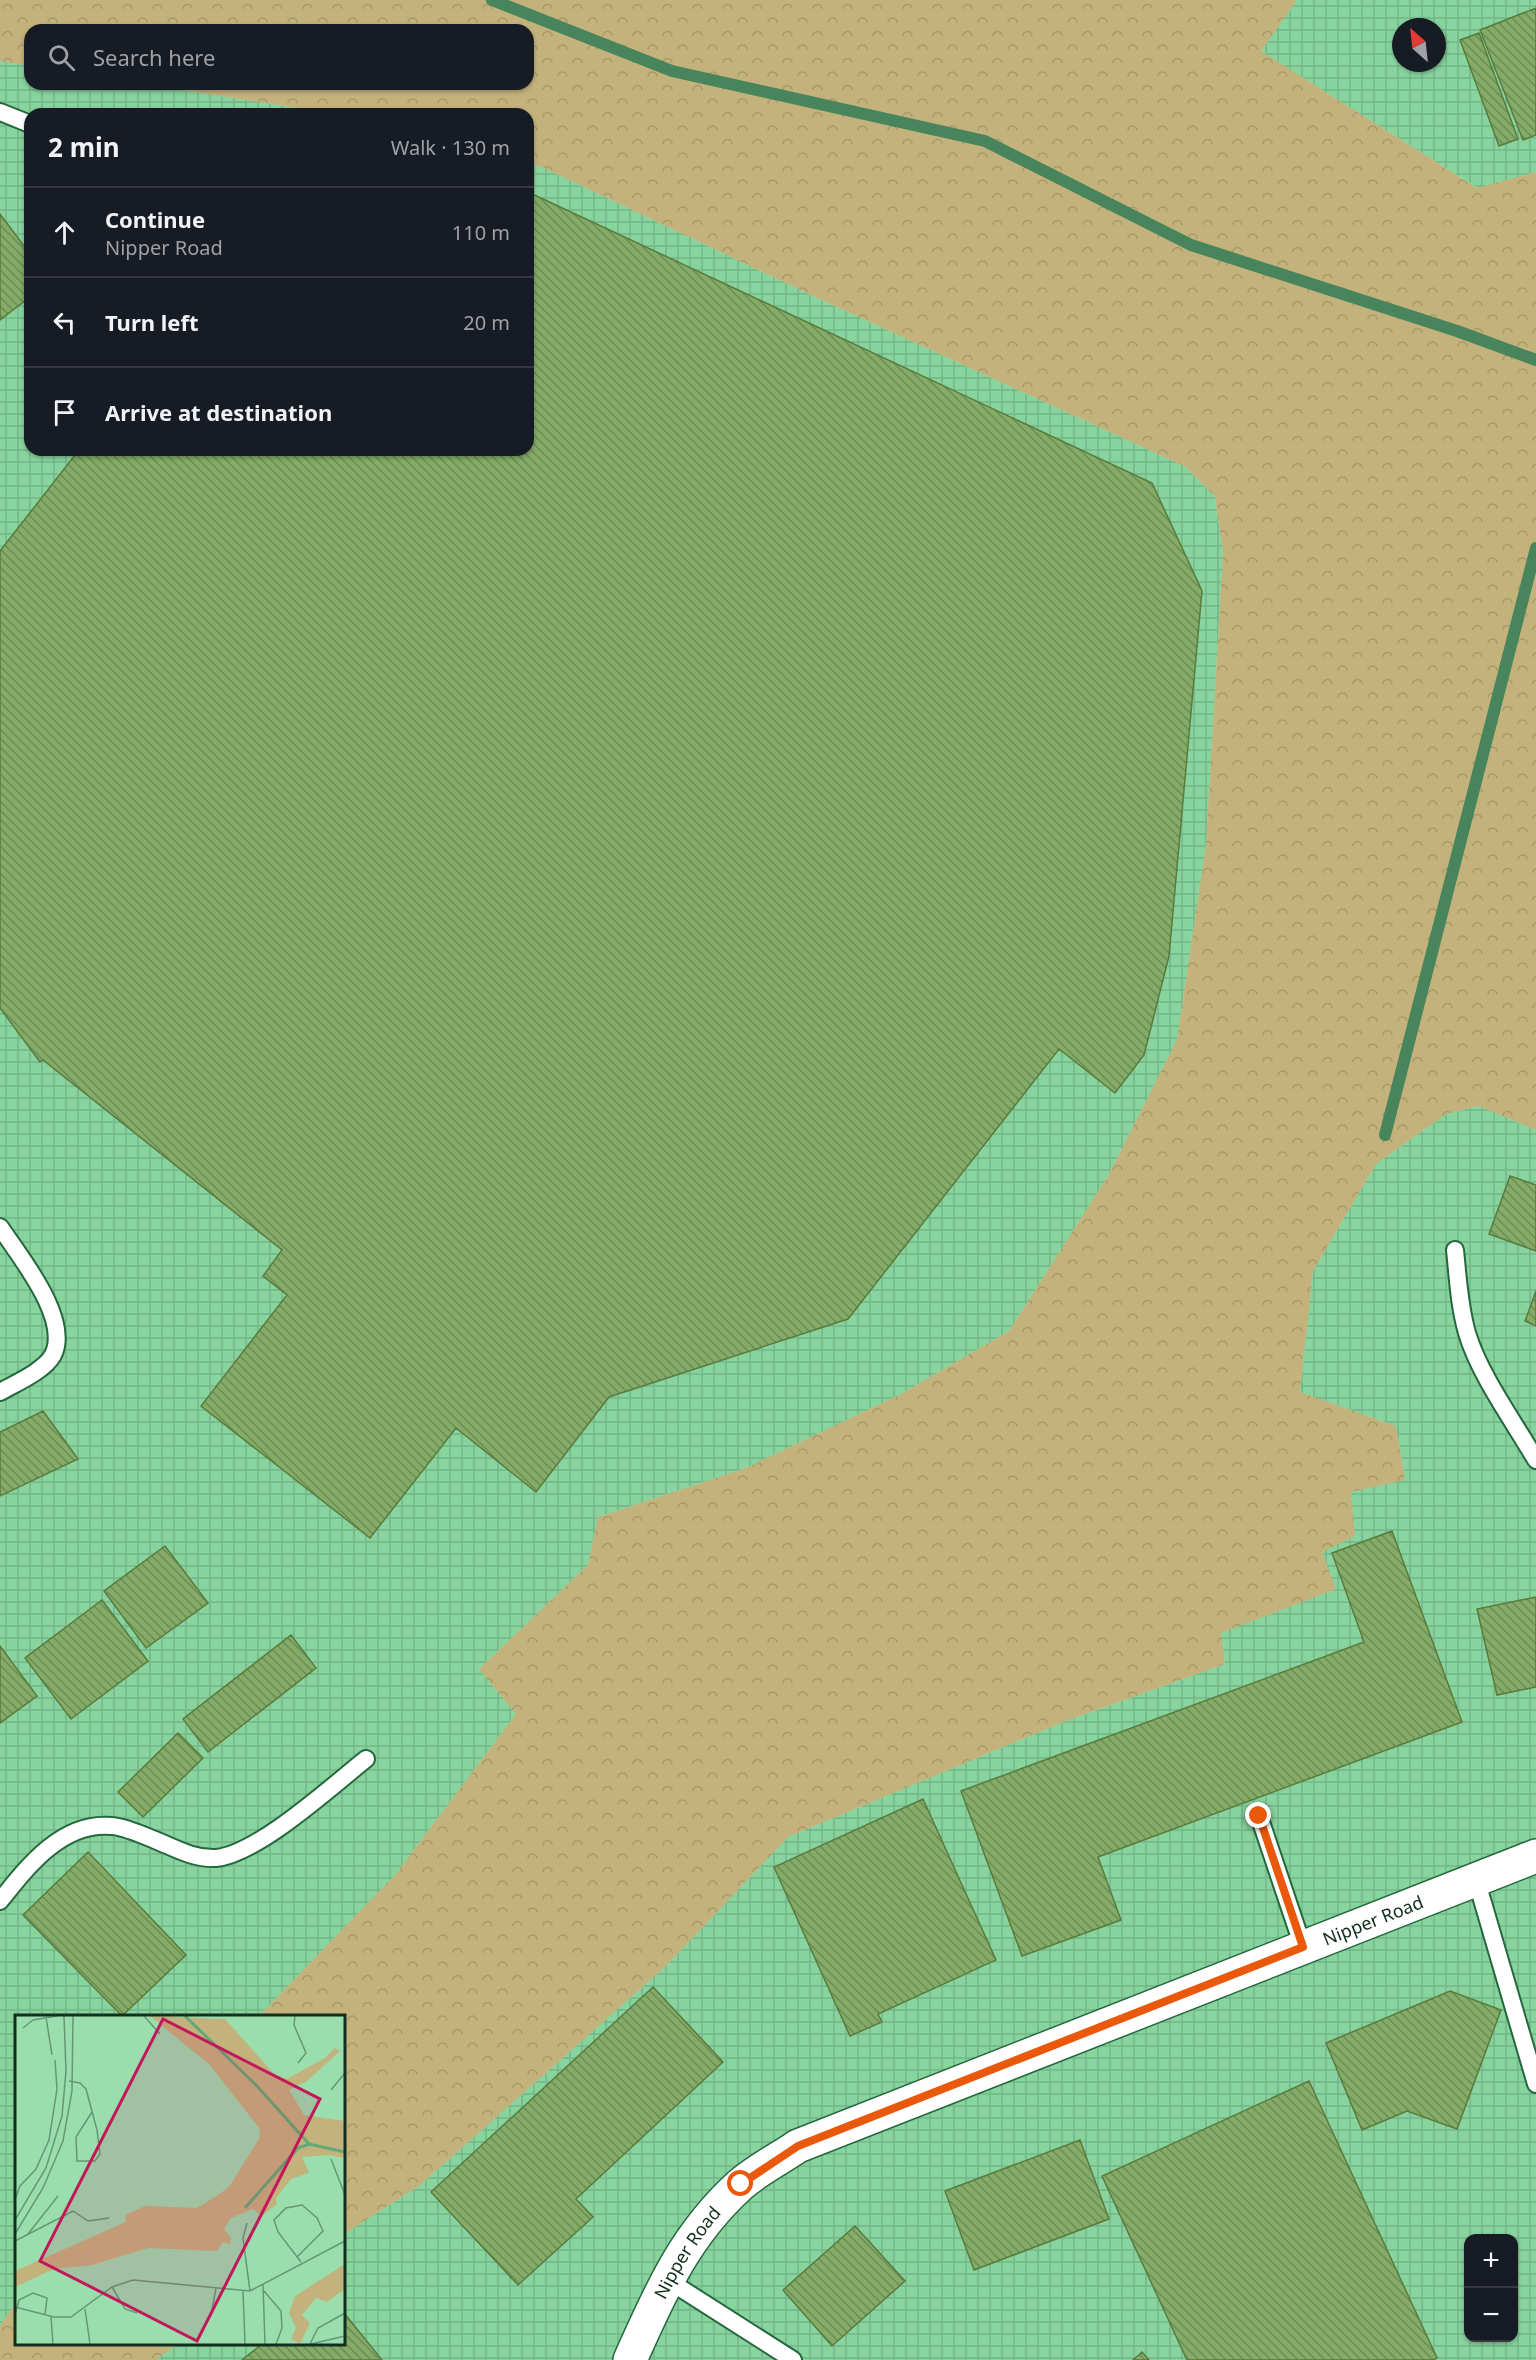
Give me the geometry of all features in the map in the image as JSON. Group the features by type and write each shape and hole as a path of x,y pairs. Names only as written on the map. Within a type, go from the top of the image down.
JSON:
{"street":[{"name":"Nipper Road","path":"630,2360 666,2279 699,2227 741,2184 798,2146 1536,1856"}],"lane":[{"path":"0,112 24,122"},
{"path":"0,1227 47,1298 57,1329 53,1355 36,1372 0,1392"},
{"path":"1455,1250 1460,1304 1468,1335 1488,1379 1536,1460"},
{"path":"0,1901 38,1858 56,1843 85,1829 112,1826 154,1839 191,1856 217,1858 244,1849 285,1825 366,1759"},
{"path":"1259,1816 1303,1947"},
{"path":"1476,1879 1536,2084"},
{"path":"666,2279 793,2360"}],"shaded area":[{"path":"1297,0 1536,0 1536,172 1478,188 1260,51"},
{"path":"0,61 24,65 24,90 183,90 297,108 24,108 24,456 534,456 534,165 1186,467 1215,497 1223,552 1206,845 1177,1040 1108,1176 1009,1331 901,1394 746,1468 598,1517 588,1565 479,1669 516,1714 395,1875 260,2015 15,2015 15,2304 0,2326"},
{"path":"1479,1106 1536,1130 1536,2360 156,2360 177,2345 345,2345 345,2233 419,2186 667,1965 788,1837 1063,1722 1225,1664 1221,1633 1335,1589 1322,1552 1350,1492 1405,1479 1396,1426 1300,1392 1313,1271 1376,1164 1446,1114"}],"green space":[{"path":"0,0 1297,0 1261,51 1477,188 1536,172 1536,1130 1479,1106 1446,1114 1376,1164 1313,1271 1300,1392 1396,1426 1405,1480 1351,1492 1355,1536 1322,1552 1336,1589 1221,1633 1225,1664 1063,1722 788,1837 667,1965 419,2186 345,2233 345,2015 260,2015 395,1875 516,1714 479,1669 588,1565 598,1517 746,1468 901,1394 1009,1331 1108,1176 1177,1040 1206,845 1223,552 1215,497 1186,467 534,165 534,108 297,108 183,90 534,90 534,24 24,24 24,65 0,61"},
{"path":"15,2304 15,2345 177,2345 156,2360 0,2360 0,2326"}],"building":[{"path":"1536,8 1536,135 1523,140 1480,30"},
{"path":"1479,33 1518,139 1499,146 1460,40"},
{"path":"534,195 1152,483 1202,591 1169,956 1144,1055 1115,1093 1059,1049 848,1319 609,1397 536,1492 456,1428 370,1538 201,1406 287,1295 263,1276 282,1250 43,1060 40,1062 0,1008 0,551 74,456 534,456"},
{"path":"0,214 24,246 24,302 0,320"},
{"path":"1510,1176 1536,1185 1536,1251 1489,1234"},
{"path":"1536,1291 1536,1326 1525,1321"},
{"path":"43,1411 78,1459 0,1496 0,1432"},
{"path":"1392,1531 1462,1722 1098,1857 1121,1920 1022,1956 961,1791 1364,1642 1332,1553"},
{"path":"165,1546 208,1603 146,1648 104,1591"},
{"path":"1536,1597 1536,1687 1497,1695 1477,1609"},
{"path":"102,1600 148,1661 71,1719 25,1658"},
{"path":"291,1635 316,1668 208,1752 183,1719"},
{"path":"0,1646 37,1696 0,1723"},
{"path":"178,1733 203,1758 143,1817 118,1792"},
{"path":"923,1799 996,1960 878,2014 882,2022 850,2036 774,1867"},
{"path":"88,1852 186,1955 121,2015 23,1915"},
{"path":"653,1987 723,2062 576,2199 593,2217 518,2285 431,2192"},
{"path":"1450,1991 1501,2010 1457,2129 1407,2111 1362,2130 1326,2043"},
{"path":"1309,2081 1437,2358 1433,2360 1187,2360 1102,2176"},
{"path":"1080,2140 1109,2219 974,2270 945,2191"},
{"path":"855,2226 905,2281 832,2346 783,2290"},
{"path":"345,2314 382,2360 242,2360 261,2345 345,2345"},
{"path":"1142,2352 1149,2360 1133,2360"}],"waterway":[{"path":"492,0 672,71 985,141 1191,245 1457,331 1536,360"},
{"path":"1385,1135 1536,548"}],"route":[{"path":"741,2184 798,2146 1303,1947 1259,1816"}]}
